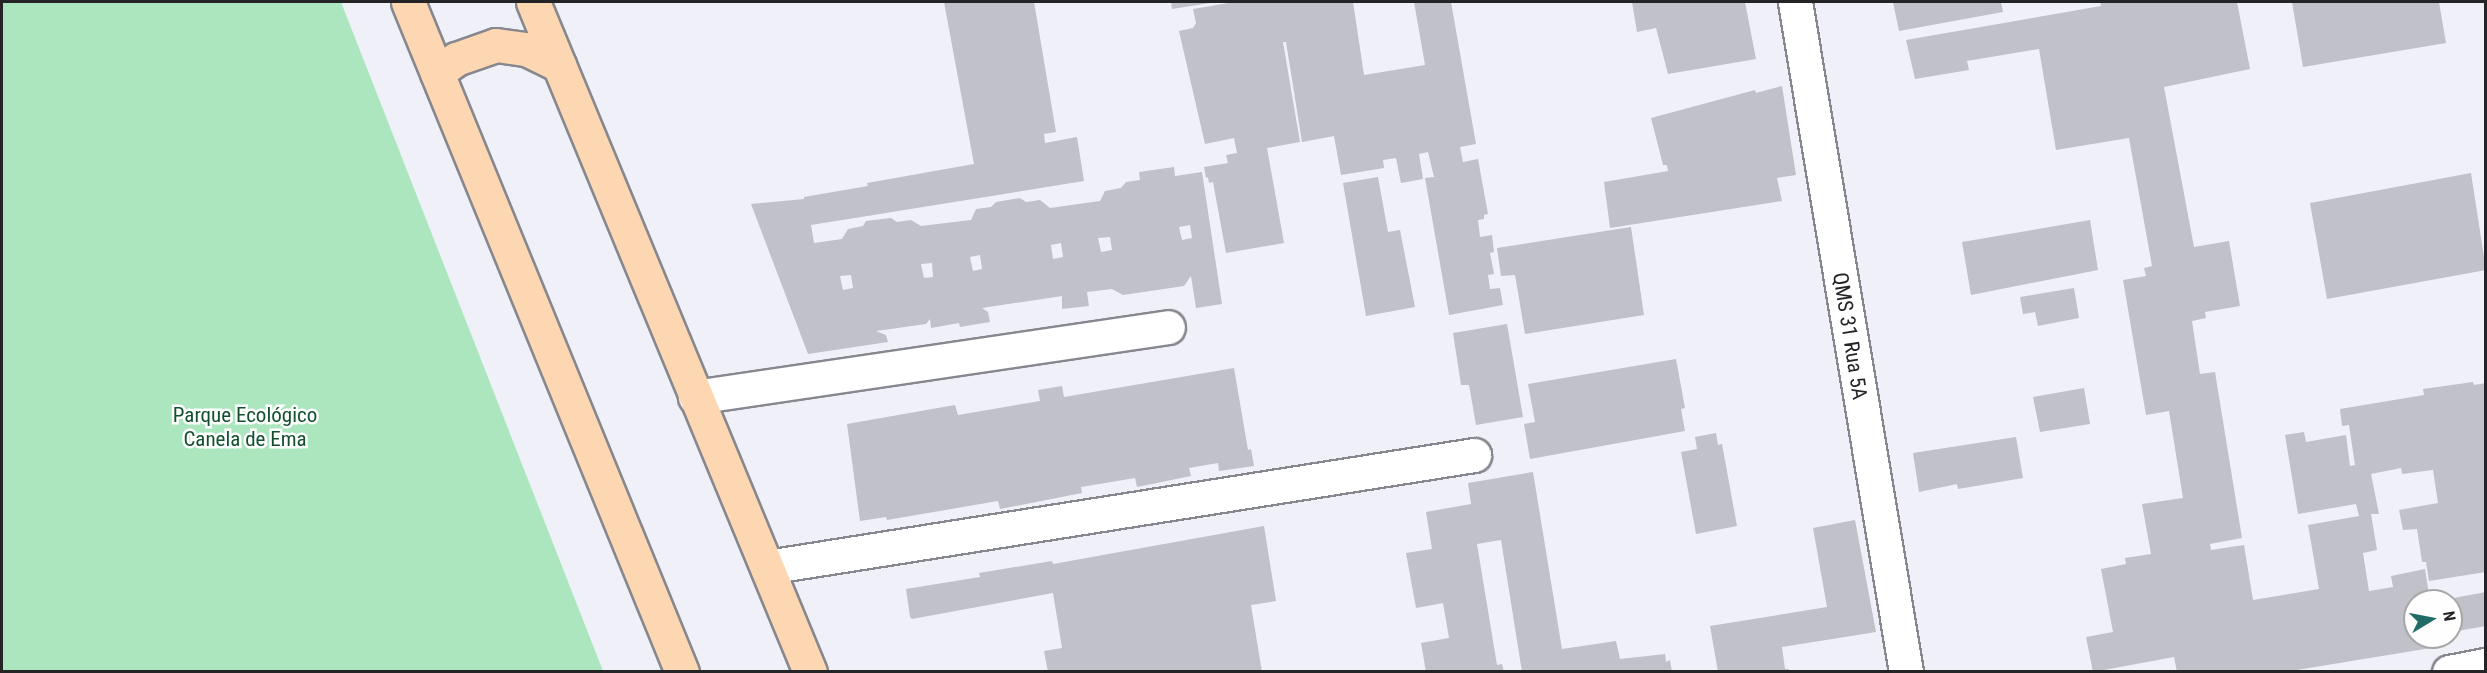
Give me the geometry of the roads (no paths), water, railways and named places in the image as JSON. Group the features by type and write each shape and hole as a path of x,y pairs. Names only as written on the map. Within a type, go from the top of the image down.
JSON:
{"main road":[{"path":"408,2 682,672"},
{"path":"533,2 810,672"},
{"path":"437,73 456,59 496,45 525,49 559,65"}],"street":[{"name":"QMS 31 Rua 5A","path":"1795,2 1906,672"},
{"path":"695,397 1168,327"},
{"path":"767,567 1474,455"},
{"path":"2449,672 2486,665"}],"park label":[{"name":"Parque Ecológico Canela de Ema","path":"245,427"}]}
